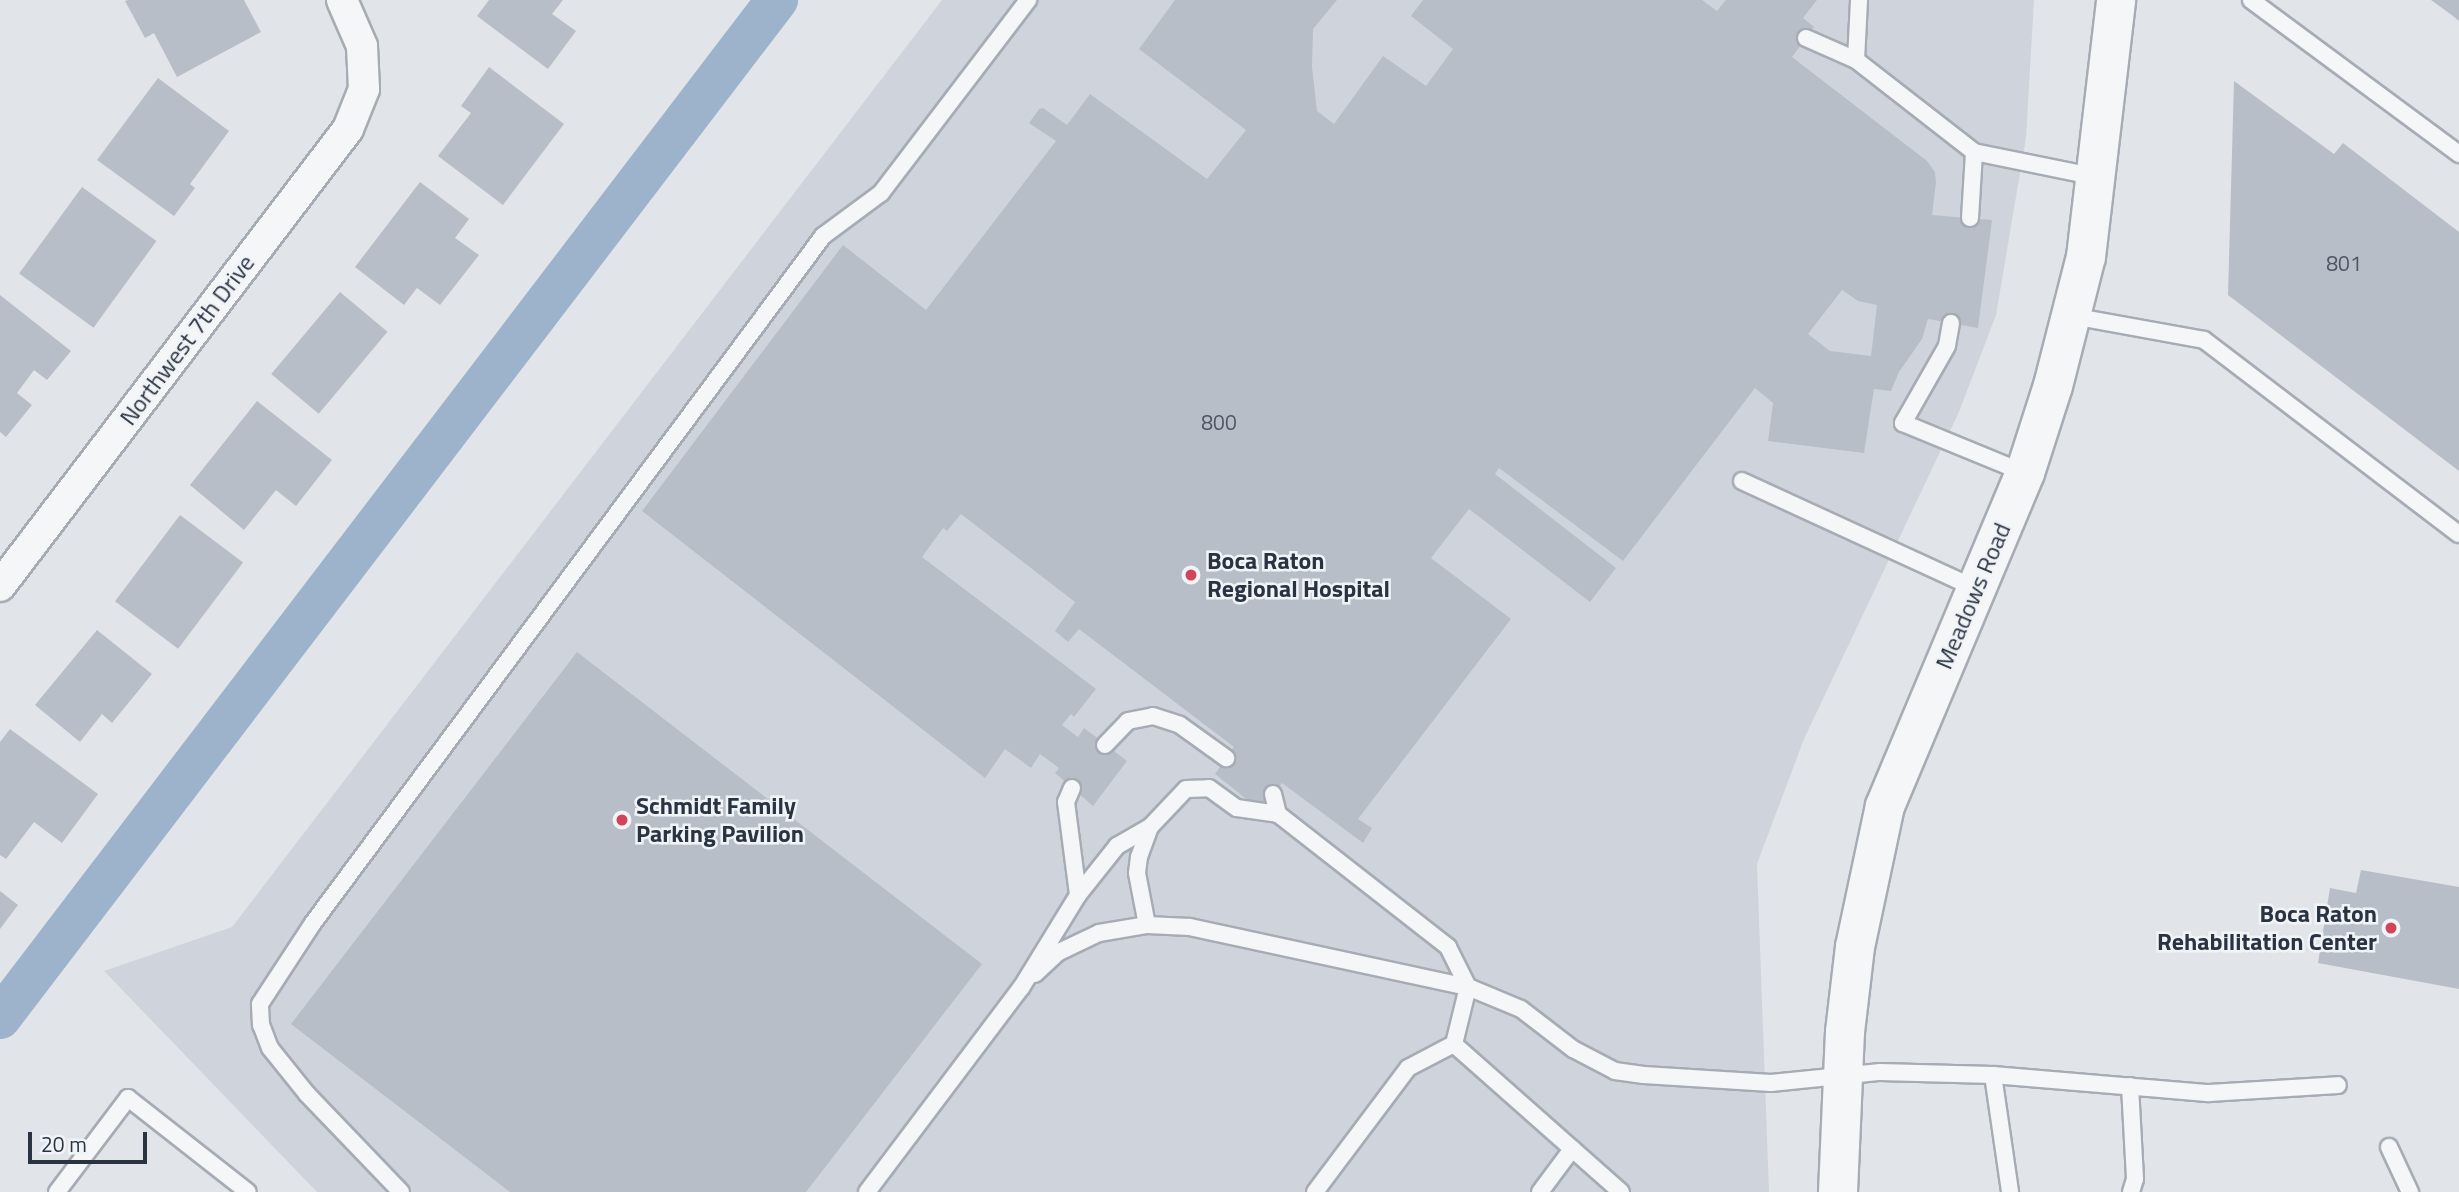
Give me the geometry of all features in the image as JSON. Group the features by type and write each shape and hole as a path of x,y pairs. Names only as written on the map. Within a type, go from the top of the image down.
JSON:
{"street":[{"name":"Northwest 7th Drive","path":"0,586 348,129 365,89 362,46 342,0"},
{"name":"Meadows Road","path":"1838,1192 1842,1076 1855,947 1885,806 2025,473 2072,316 2086,257 2116,0"}],"lane":[{"path":"401,1192 307,1094 270,1048 261,1026 260,1004 313,923 823,236 881,193 1028,0"},
{"path":"1856,60 1859,0"},
{"path":"2252,0 2459,154"},
{"path":"1806,38 1856,60 1974,152 2096,177"},
{"path":"1970,218 1974,152"},
{"path":"2072,316 2204,341 2459,534"},
{"path":"1951,323 1947,346 1903,422 2025,473"},
{"path":"1742,481 1977,589"},
{"path":"1105,745 1128,721 1153,716 1180,725 1226,758"},
{"path":"1072,788 1066,802 1078,895"},
{"path":"867,1192 1021,988 1078,895 1117,846 1150,827 1186,789 1209,788 1237,808 1278,814 1448,947 1468,986 1454,1044 1408,1068 1315,1192"},
{"path":"1273,794 1278,814"},
{"path":"1147,925 1137,873 1139,857 1150,827"},
{"path":"1021,988 1059,952 1099,933 1147,925 1190,927 1468,986 1521,1009 1573,1049 1615,1071 1771,1083 1880,1072 1993,1075 2209,1093 2338,1085"},
{"path":"1454,1044 1621,1192"},
{"path":"1993,1075 2010,1192"},
{"path":"2130,1086 2135,1179 2131,1192"},
{"path":"57,1192 128,1098 248,1192"},
{"path":"2389,1147 2410,1192"},
{"path":"1540,1192 1572,1149"}],"shaded area":[{"name":"Boca Raton Regional Hospital","path":"942,0 2034,0 2026,138 1996,315 1959,412 1804,739 1757,864 1769,1192 317,1192 104,971 232,927"}],"building":[{"path":"244,0 261,32 177,77 154,33 145,38 125,1"},
{"path":"489,0 563,0 552,14 576,31 548,69 477,16"},
{"name":"Boca Raton Regional Hospital","path":"1175,0 1337,0 1313,29 1312,67 1317,111 1334,124 1383,56 1426,86 1453,49 1411,16 1423,0 1702,0 1717,11 1726,0 1817,0 1803,18 1814,27 1792,57 1927,161 1935,172 1932,215 1992,220 1978,328 1928,319 1922,339 1899,372 1891,391 1874,389 1864,453 1768,441 1773,403 1755,388 1623,561 1499,468 1495,474 1616,568 1590,602 1469,509 1431,558 1511,619 1358,819 1372,828 1363,843 1282,783 1260,810 1215,774 1234,747 1079,629 1068,642 1055,631 1075,602 961,514 947,531 943,528 922,557 1096,689 1074,717 1071,714 1062,725 1078,737 1084,728 1127,761 1093,806 1055,773 1059,768 1040,754 1031,768 1005,749 985,778 642,511 843,245 926,310 1056,141 1029,123 1039,109 1043,108 1067,125 1090,94 1207,179 1246,130 1139,49","holes":["1842,290 1858,301 1877,305 1871,356 1830,351 1808,334"]},
{"path":"2431,0 2459,0 2459,21 2453,16"},
{"path":"489,67 564,124 503,205 438,156 471,113 461,106"},
{"path":"158,78 229,131 190,184 195,188 174,216 97,160"},
{"path":"2234,81 2334,154 2343,143 2459,232 2459,471 2228,295"},
{"path":"420,182 469,219 455,238 479,255 440,305 417,288 404,305 355,267"},
{"path":"82,187 156,241 94,328 19,274"},
{"path":"340,292 387,332 319,414 271,374"},
{"path":"0,295 71,351 47,380 34,370 17,393 32,405 6,437 0,432"},
{"path":"257,401 332,460 296,506 276,490 244,530 190,485"},
{"path":"180,515 243,563 178,649 115,601"},
{"path":"97,630 152,674 112,723 102,714 80,742 35,705"},
{"name":"Schmidt Family Parking Pavilion","path":"577,652 982,964 806,1192 510,1192 291,1024"},
{"path":"10,729 98,794 62,843 34,822 6,859 0,855 0,742"},
{"name":"Boca Raton Rehabilitation Center","path":"2361,870 2459,887 2459,989 2318,963 2330,888 2356,893"},
{"path":"0,891 18,905 0,929"}],"waterway":[{"path":"0,1018 777,0"}],"place":[{"name":"Boca Raton Regional Hospital","path":"1191,575"},
{"name":"Schmidt Family Parking Pavilion","path":"622,820"},
{"name":"Boca Raton Rehabilitation Center","path":"2391,928"}]}
